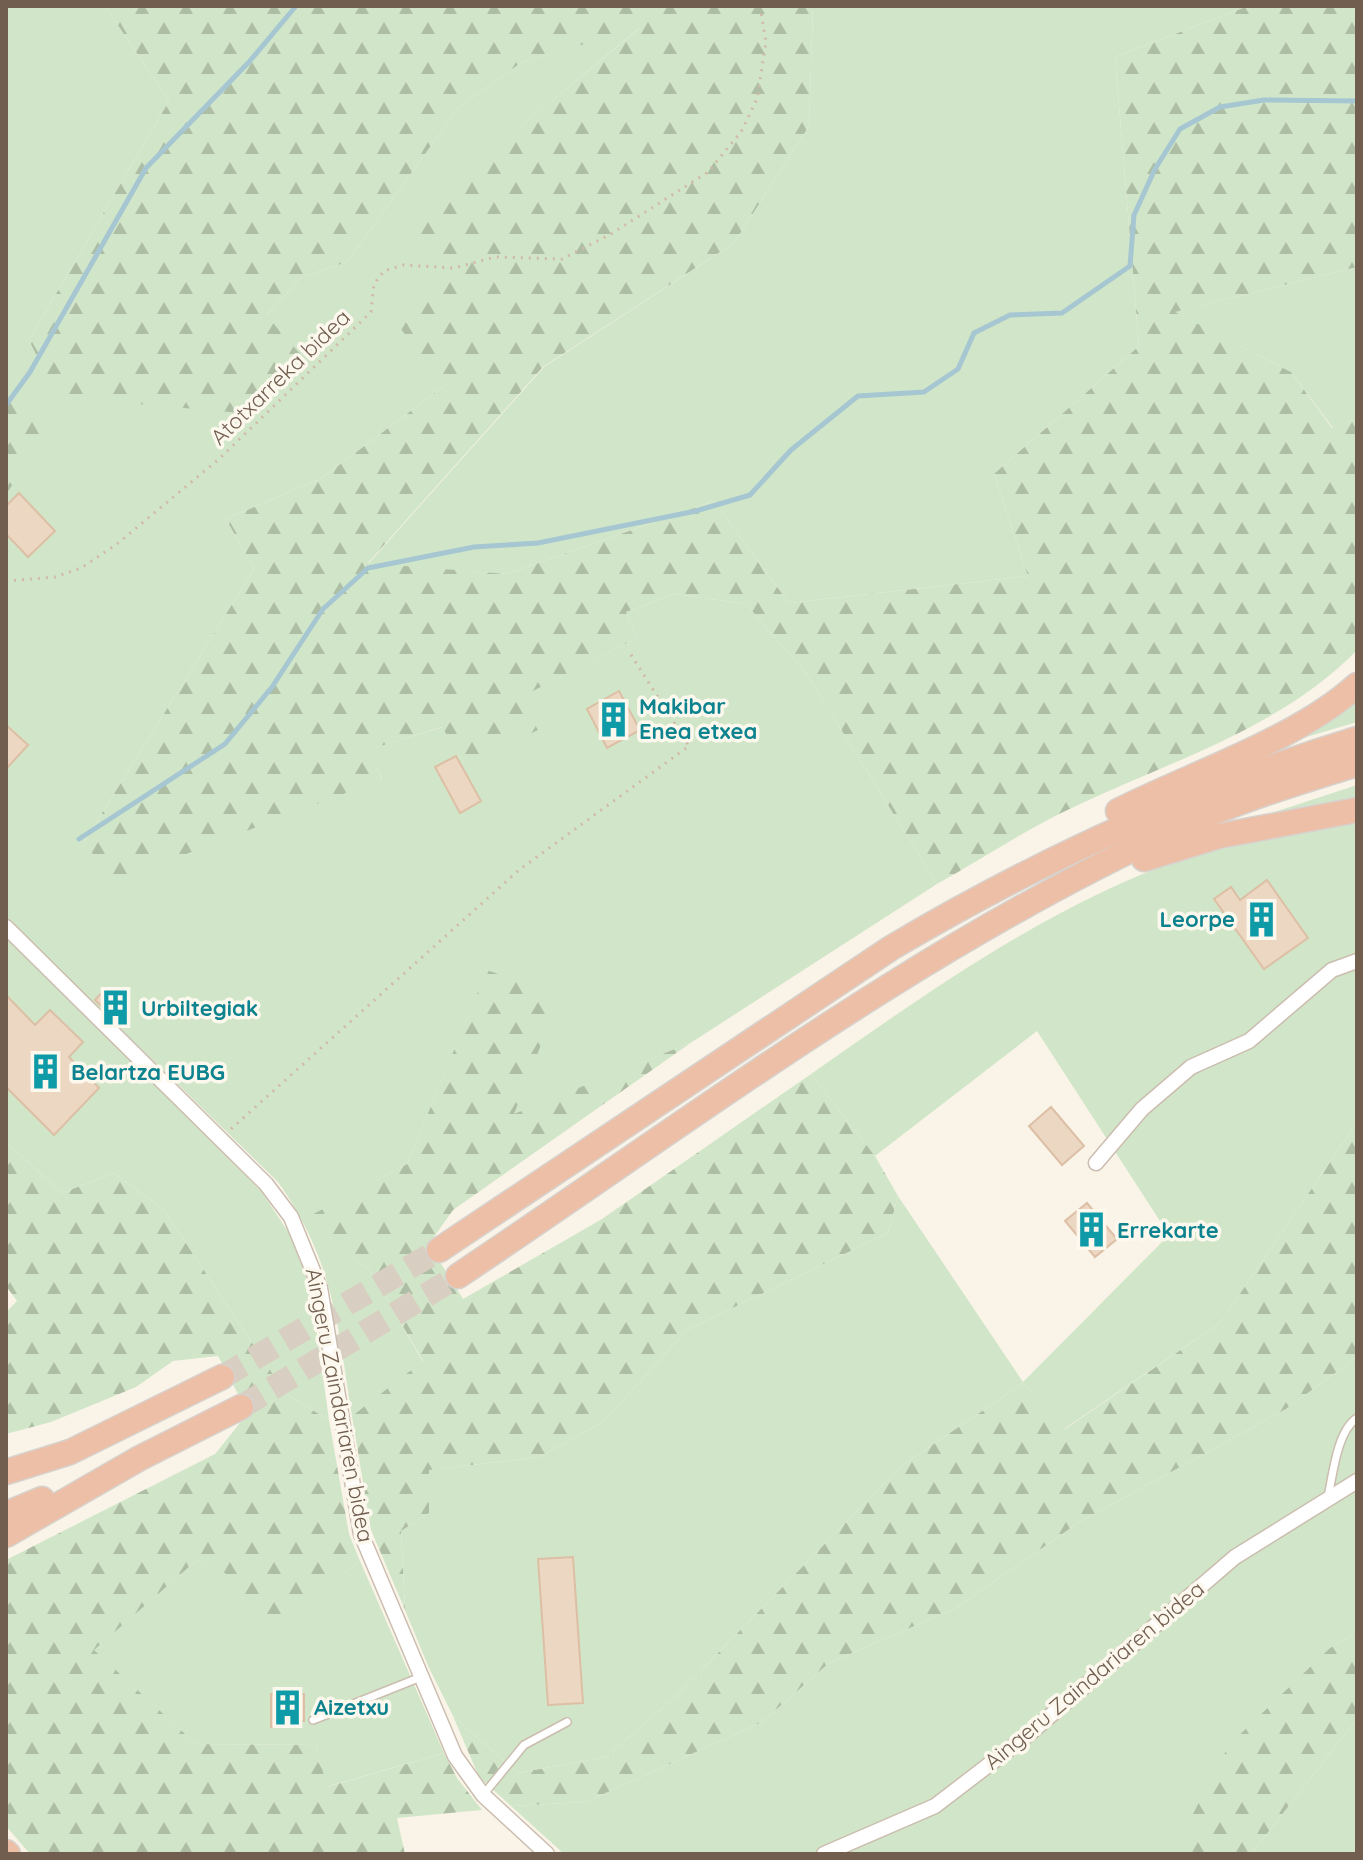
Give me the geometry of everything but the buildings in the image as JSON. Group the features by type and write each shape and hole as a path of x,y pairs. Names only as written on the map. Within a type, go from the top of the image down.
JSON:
{"highway":[{"path":"439,1250 877,956 942,917 1027,857 1273,737 1324,709 1357,685"},
{"path":"942,917 1139,818 1268,766 1357,739"},
{"path":"458,1276 964,939 1175,829 1232,806 1357,764"},
{"path":"1088,875 1219,836 1357,810"},
{"path":"6,1472 70,1452 222,1377"},
{"path":"6,1535 140,1458 241,1407"},
{"path":"6,1514 140,1458"}],"street":[{"name":"Aingeru Zaindariaren bidea","path":"6,927 266,1184 291,1217 307,1248 329,1326 361,1534 455,1756 483,1795 547,1854"},
{"path":"1096,1163 1142,1109 1191,1067 1249,1041 1332,970 1357,961"},
{"name":"Aingeru Zaindariaren bidea","path":"824,1854 935,1806 1029,1734 1226,1563 1357,1481"}],"lane":[{"path":"1327,1498 1340,1446 1352,1420 1357,1418"},
{"path":"313,1720 421,1677"},
{"path":"483,1795 524,1745 567,1722"}],"path":[{"name":"Atotxarreka bidea","path":"6,581 55,577 81,568 164,508 371,312 374,284 384,271 403,265 454,268 495,257 562,259 625,226 708,172 741,132 757,99 766,42 760,6"},
{"path":"220,1139 519,870 689,746 628,650"},
{"path":"6,768 6,779"}],"green space":[{"path":"6,6 105,6 169,101 29,340 266,315 302,277 347,262 459,107 522,62 642,26 403,224 450,279 445,385 322,478 226,519 254,569 84,842 382,778 367,750 443,727 466,766 518,698 637,638 626,612 675,594 746,604 806,673 937,884 692,1042 513,1115 487,971 407,1164 305,1219 370,1270 423,1362 352,1416 337,1322 322,1266 297,1211 278,1182 6,917"},
{"path":"105,6 813,6 809,126 734,243 543,367 368,563 507,574 714,501 789,603 1028,576 994,474 1139,346 1115,57 1248,6 1357,6 1357,267 1175,312 1291,372 1332,428 1357,418 1357,650 1328,677 1261,721 1058,815 937,884 806,673 746,604 675,594 626,612 637,638 519,698 538,730 466,766 442,727 368,750 382,779 113,882 84,842 254,569 226,519 322,478 445,385 400,328 449,279 402,224 640,28 522,62 459,107 347,262 302,277 266,315 308,363 253,414 57,397 29,340 169,101"},
{"path":"813,6 1248,6 1115,57 1139,346 994,474 1028,576 789,603 714,501 507,574 368,564 544,367 734,243 809,126"},
{"path":"1357,267 1357,418 1333,428 1291,372 1174,312"},
{"path":"6,378 47,437 6,494"},
{"path":"1357,700 1357,722 1303,738"},
{"path":"1357,785 1357,1122 1220,1323 1064,1429 1023,1383 900,1467 676,1696 606,1757 518,1773 453,1716 405,1610 401,1531 429,1513 428,1470 539,1457 603,1422 687,1330 888,1233 898,1196 1023,1382 1169,1235 1037,1031 875,1156 811,1074 944,982 1086,900 1185,858 1256,842 1259,817"},
{"path":"6,936 261,1191 295,1242 311,1290 329,1420 286,1394 164,1210 114,1173 62,1193 6,1142"},
{"path":"487,970 560,996 514,1114 692,1042 453,1210 429,1244 463,1299 602,1219 811,1074 875,1156 898,1196 888,1233 687,1330 603,1422 539,1457 429,1470 429,1513 401,1531 405,1610 371,1530 352,1416 423,1361 370,1270 304,1219 407,1164"},
{"path":"1357,1122 1357,1357 1286,1409 1078,1523 956,1608 829,1663 762,1722 586,1802 511,1806 479,1777 453,1716 518,1773 606,1757 676,1696 900,1467 1023,1383 1065,1429 1220,1323"},
{"path":"6,1142 62,1193 114,1173 164,1210 286,1394 329,1420 349,1534 360,1561 263,1637 233,1577 197,1560 94,1650 196,1744 316,1745 327,1787 444,1753 457,1778 482,1810 397,1818 405,1854 30,1854 6,1826 6,1560 215,1454 248,1413 218,1356 173,1361 136,1387 51,1422 6,1434 6,1312 17,1301 6,1286"},
{"path":"1357,1357 1357,1632 1330,1648 1172,1854 564,1854 511,1806 586,1802 762,1722 829,1663 956,1608 1078,1523 1286,1409"},
{"path":"197,1560 233,1576 263,1636 360,1561 444,1753 326,1787 316,1745 196,1744 93,1650"},
{"path":"1357,1632 1357,1719 1251,1854 1172,1854 1229,1745 1330,1648"},
{"path":"1357,1719 1357,1854 1251,1854"}],"waterway":[{"path":"6,405 30,372 146,168 249,62 296,6"},
{"path":"79,839 225,744 272,687 323,609 368,568 474,547 538,543 696,511 750,495 791,450 858,396 924,392 958,369 974,333 1010,315 1062,313 1130,266 1134,215 1155,169 1180,129 1220,107 1264,100 1357,101"}],"tunnel":[{"path":"222,1377 439,1250"},
{"path":"241,1407 458,1276"}],"place":[{"name":"Makibar Enea etxea","path":"613,719"},
{"name":"Leorpe","path":"1261,919"},
{"name":"Urbiltegiak","path":"115,1008"},
{"name":"Belartza EUBG","path":"45,1072"},
{"name":"Errekarte","path":"1091,1230"},
{"name":"Aizetxu","path":"288,1707"}]}
